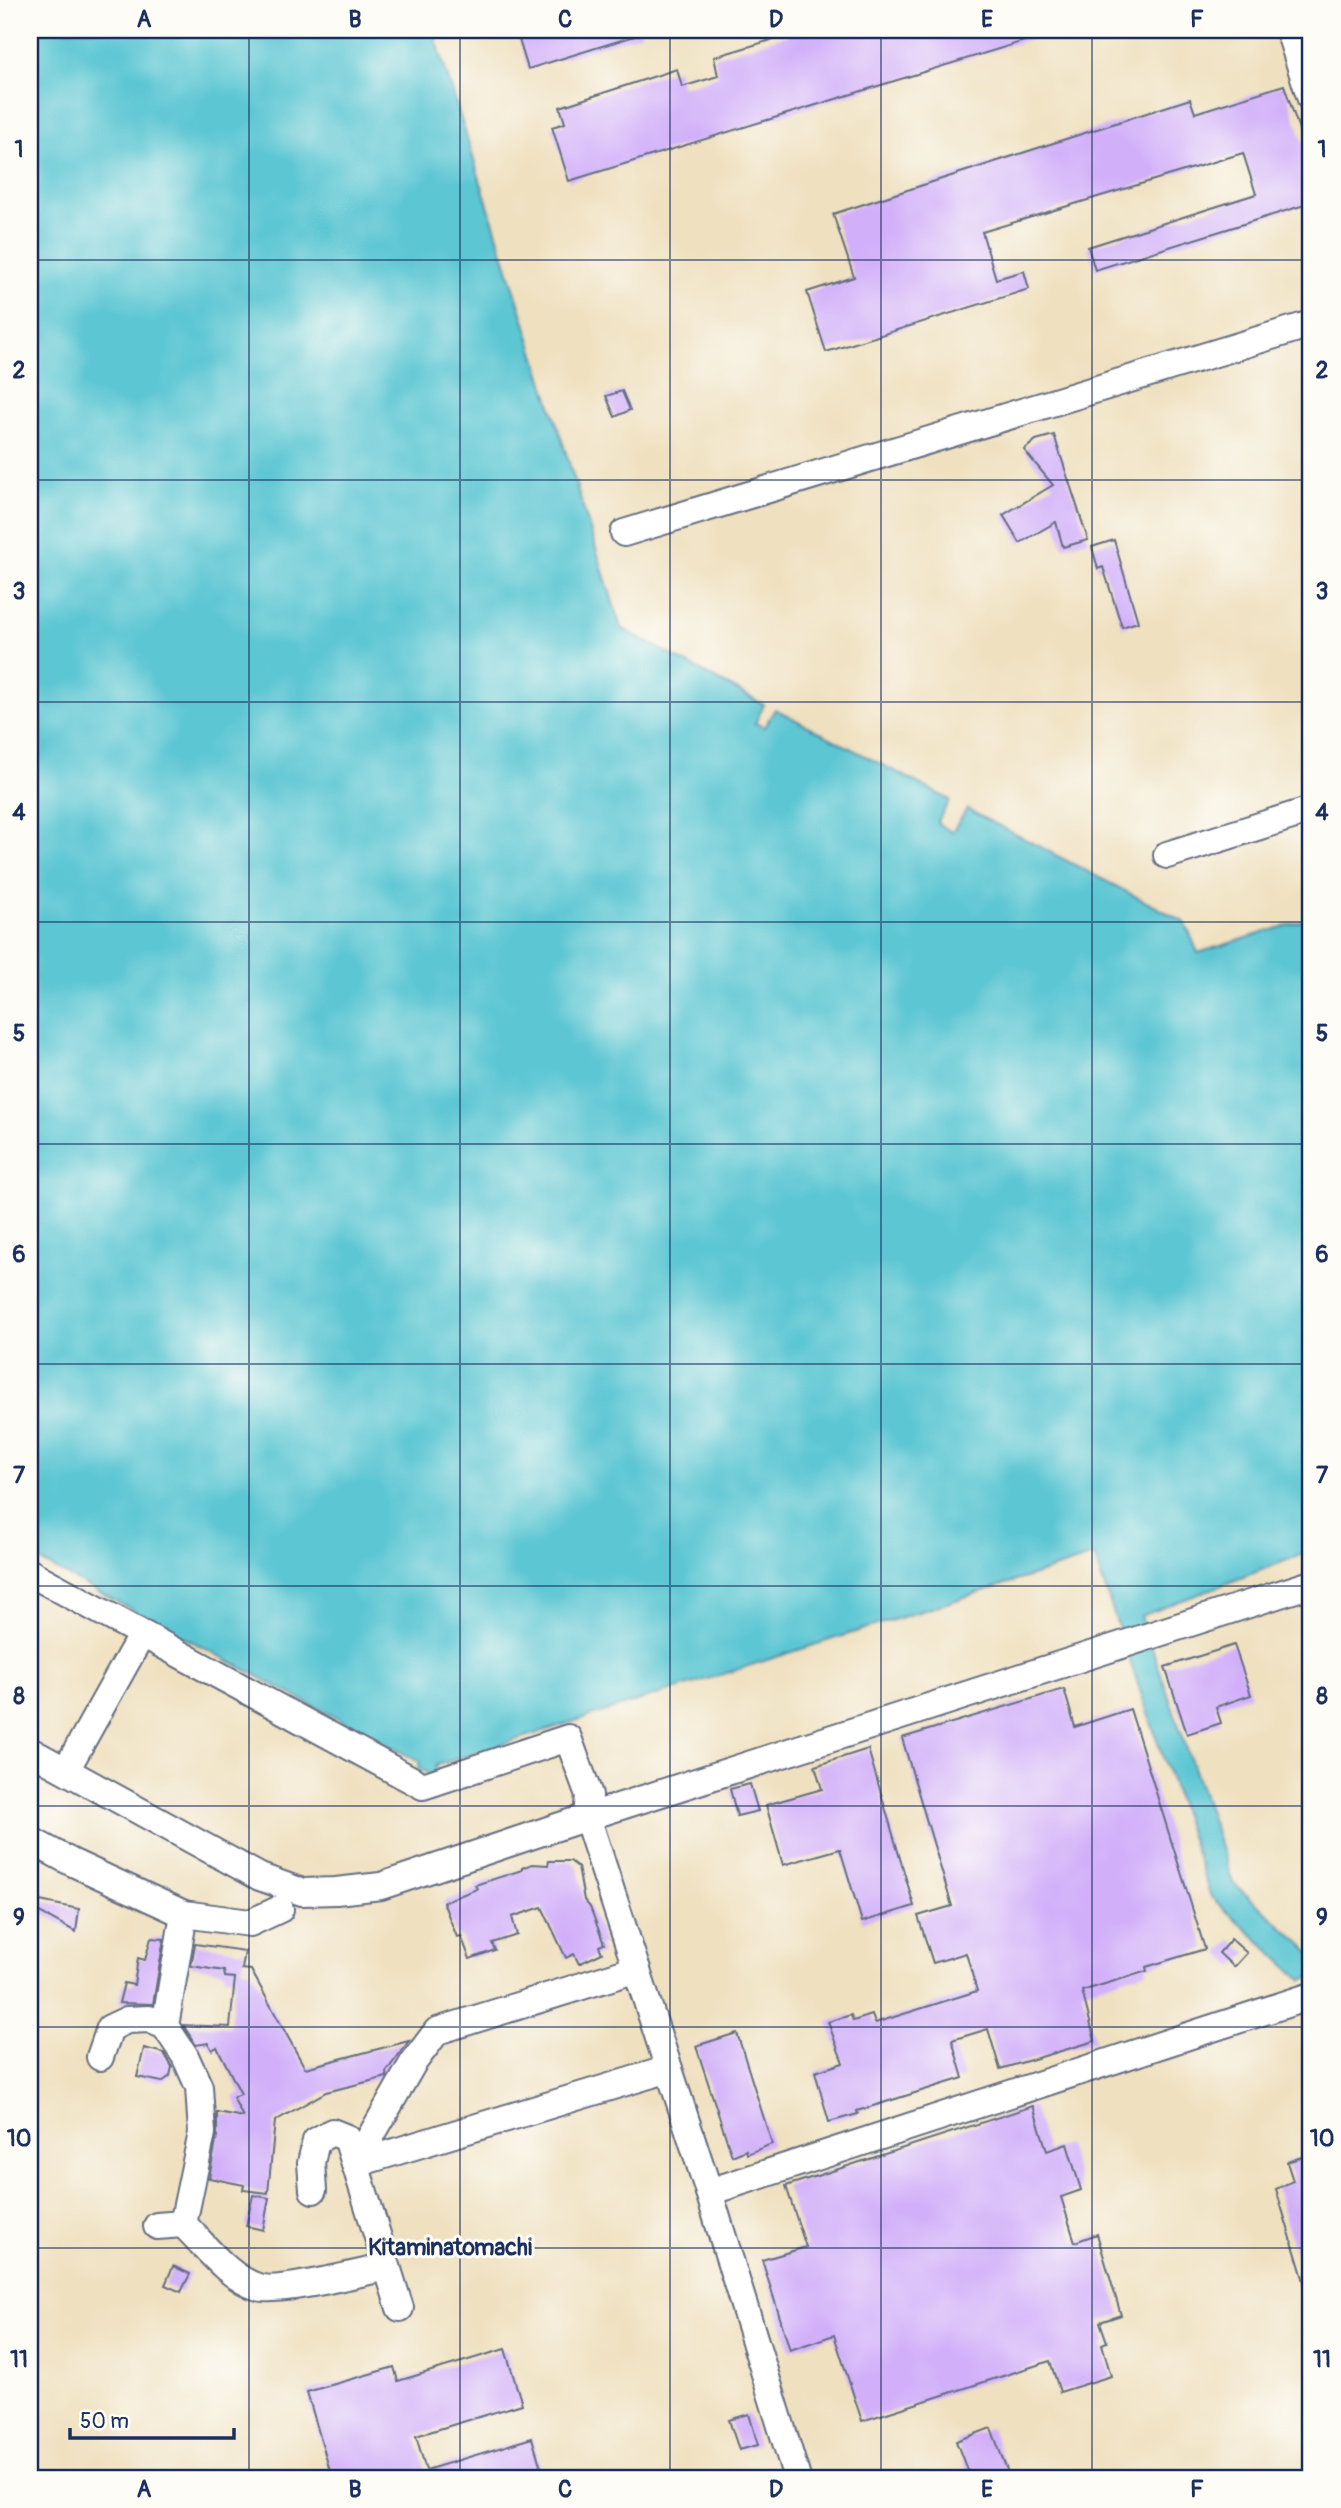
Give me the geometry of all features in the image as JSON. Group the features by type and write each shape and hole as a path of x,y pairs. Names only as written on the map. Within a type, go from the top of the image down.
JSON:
{"street":[{"path":"1289,30 1311,99"},
{"path":"624,533 1311,324"},
{"path":"1167,855 1311,810"},
{"path":"30,1573 423,1786 568,1738 589,1795 587,1817 709,2192 797,2478"},
{"path":"30,1751 260,1877 302,1892 381,1886 1311,1584"},
{"path":"66,1770 142,1634"},
{"path":"30,1840 184,1914 250,1923 280,1909"},
{"path":"165,2026 184,1914"},
{"path":"355,2164 413,2063 437,2031 637,1969"},
{"path":"709,2192 1311,1996"},
{"path":"100,2057 110,2028 127,2020 149,2019 165,2026 185,2056 199,2087 202,2133 183,2224"},
{"path":"355,2164 669,2069"},
{"path":"313,2190 311,2163 316,2141 332,2132 347,2138 400,2308"},
{"path":"157,2227 183,2224"},
{"path":"183,2224 232,2273 259,2288 296,2285 387,2267"}],"water":[{"path":"30,30 433,30 621,628 764,705 755,723 764,727 775,709 950,800 937,823 952,832 967,809 1185,922 1198,953 1311,918 1311,1551 1141,1616 1233,1883 1311,1952 1311,1977 1302,1980 1211,1897 1094,1556 437,1765 434,1776 418,1769 420,1762 30,1556"}],"building":[{"path":"516,30 641,30 641,34 528,69"},
{"path":"805,30 1047,30 1047,34 569,181 552,127 565,123 560,107 677,69 682,87 718,76 714,57"},
{"path":"1284,85 1311,165 1311,203 1095,270 1088,247 1256,194 1243,153 982,232 996,279 1024,271 1029,289 826,352 807,292 854,277 833,214 1190,99 1195,113"},
{"path":"622,391 630,410 615,417 606,396"},
{"path":"1054,435 1088,540 1063,547 1056,522 1020,543 1003,515 1053,485 1024,450 1036,440"},
{"path":"1114,540 1138,622 1122,627 1103,567 1098,569 1092,547"},
{"path":"1234,1645 1251,1695 1216,1707 1221,1723 1187,1734 1165,1667"},
{"path":"1064,1689 1075,1727 1130,1709 1205,1949 1082,1991 1095,2041 1000,2069 988,2029 952,2040 963,2078 829,2122 815,2072 843,2063 828,2022 851,2015 853,2021 872,2015 875,2023 977,1991 966,1953 933,1963 918,1916 952,1906 902,1738"},
{"path":"868,1749 914,1906 862,1922 840,1849 783,1865 766,1805 822,1789 815,1766"},
{"path":"750,1784 758,1811 737,1816 730,1789"},
{"path":"549,1861 570,1861 578,1867 584,1900 590,1907 604,1944 599,1946 602,1953 579,1964 574,1954 566,1958 542,1907 512,1917 517,1935 492,1943 495,1950 470,1959 461,1936 457,1937 443,1902 477,1889 475,1885 522,1870 532,1864 548,1865"},
{"path":"30,1899 79,1909 76,1932 30,1907"},
{"path":"151,1938 164,1939 153,2004 119,2003 124,1983 134,1985 138,1958 145,1960"},
{"path":"1231,1939 1247,1953 1234,1967 1219,1953"},
{"path":"195,1944 245,1951 242,1969 251,1970 305,2068 409,2041 386,2072 387,2077 326,2092 275,2121 268,2193 243,2190 244,2185 209,2178 217,2136 217,2112 243,2117 233,2097 241,2094 217,2047 212,2050 208,2043 196,2045 183,2025 230,2027 235,1978 225,1977 224,1971 191,1966"},
{"path":"737,2033 772,2144 747,2154 746,2150 732,2156 696,2046"},
{"path":"144,2048 164,2053 172,2067 170,2076 162,2082 137,2077"},
{"path":"1033,2106 1047,2151 1067,2144 1081,2190 1061,2197 1075,2242 1097,2234 1121,2315 1100,2322 1107,2342 1102,2344 1111,2376 1060,2392 1050,2361 862,2421 834,2335 790,2350 762,2260 806,2247 786,2186"},
{"path":"1311,2154 1311,2290 1307,2291 1276,2189 1293,2181 1287,2162"},
{"path":"253,2195 269,2198 263,2230 246,2226"},
{"path":"173,2266 190,2274 181,2292 165,2285"},
{"path":"505,2349 522,2404 416,2436 426,2470 532,2438 544,2478 332,2478 307,2392 394,2367 398,2381"},
{"path":"749,2414 758,2445 739,2450 729,2420"},
{"path":"991,2428 1010,2478 970,2478 956,2441"}],"district":[{"name":"Kitaminatomachi","path":"450,2247"}]}
